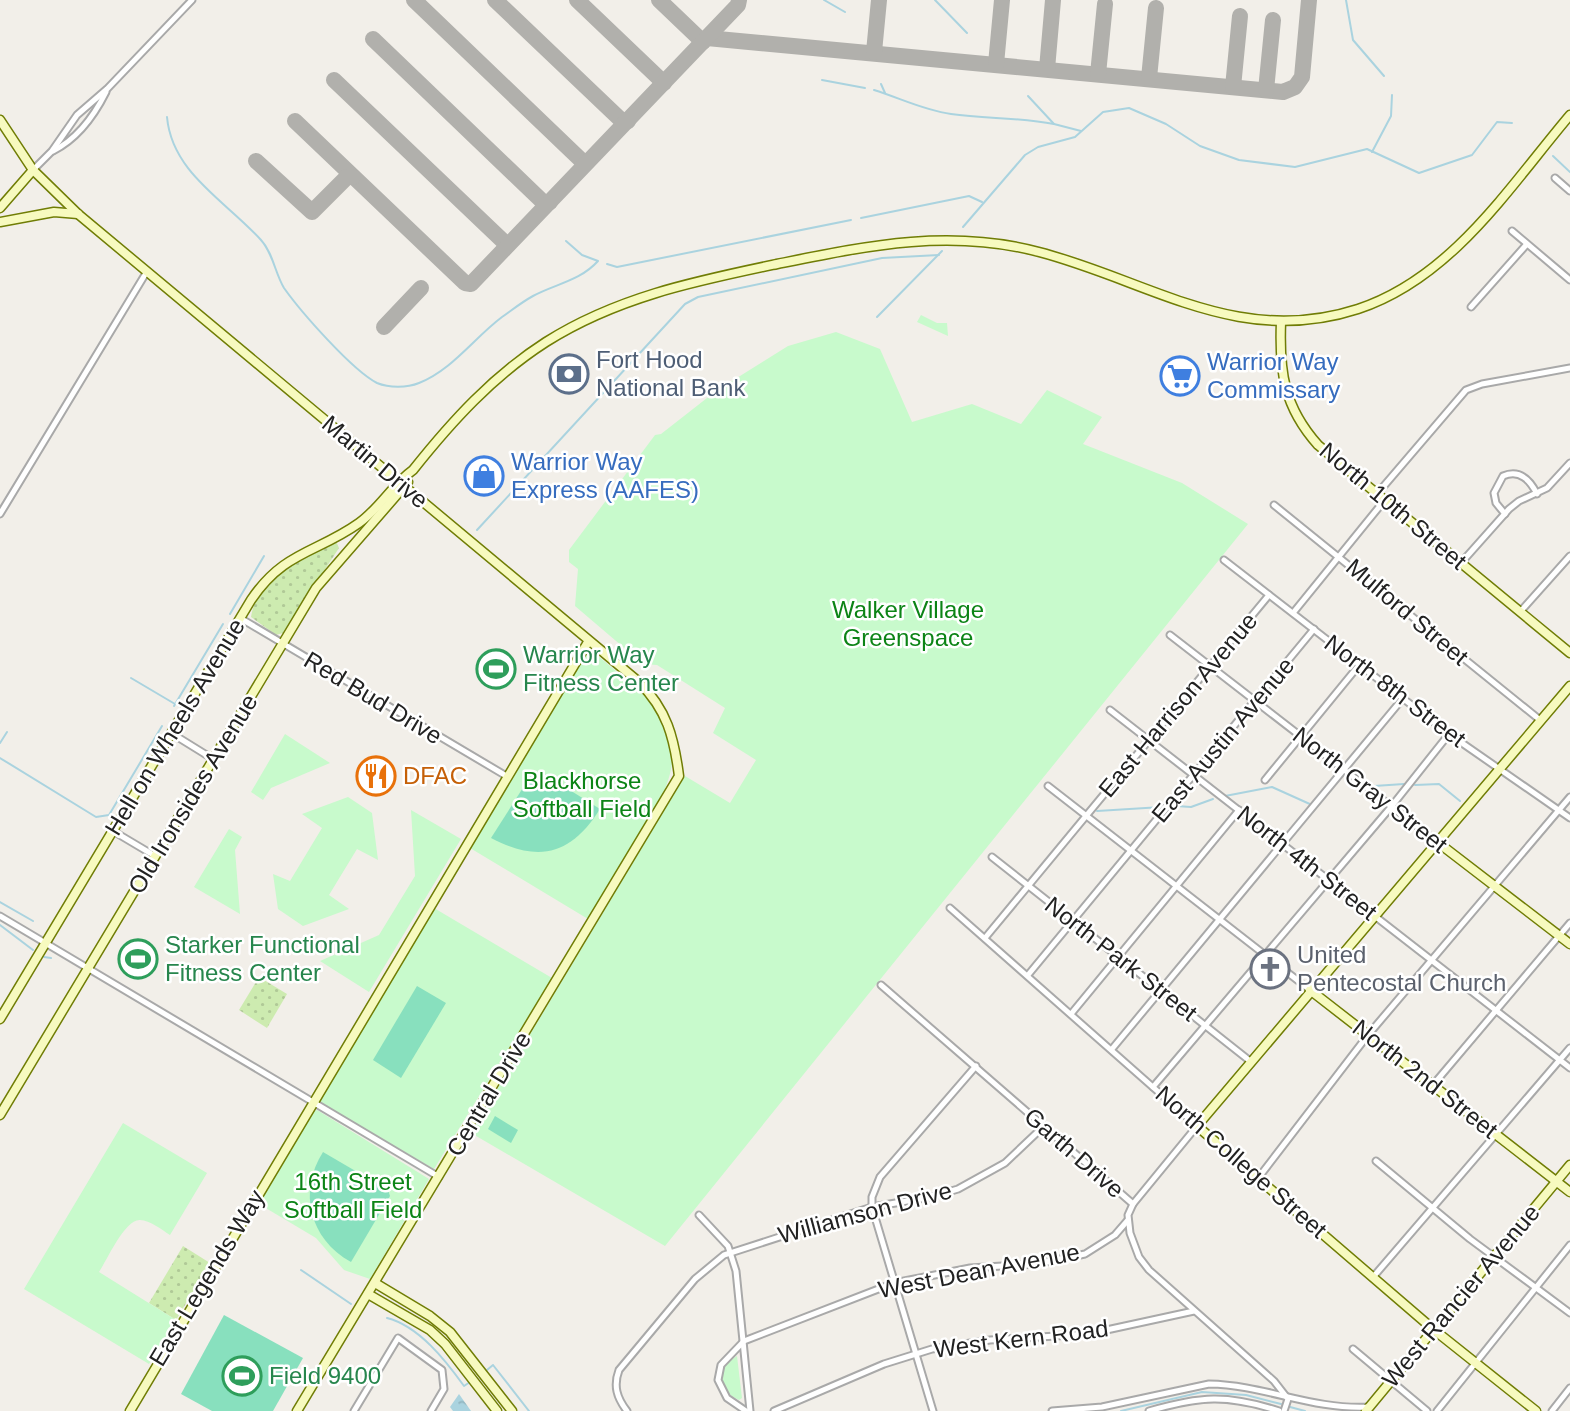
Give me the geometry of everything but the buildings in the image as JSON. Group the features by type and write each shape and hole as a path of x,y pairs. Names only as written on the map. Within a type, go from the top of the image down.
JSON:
{"street":[{"path":"0,208 52,151 77,116 107,89 188,2"},
{"path":"52,151 66,144 83,126 96,111 107,89"},
{"path":"413,470 449,426 504,372 549,341 600,313 683,284 883,243 948,239 1013,246 1062,259 1217,313 1256,321 1322,318 1357,309 1393,294 1426,274 1464,240 1570,115"},
{"name":"Martin Drive","path":"0,120 33,170 78,214 639,682 661,707 672,729 679,776"},
{"path":"1555,178 1570,191"},
{"path":"0,222 54,212 78,214"},
{"path":"1512,231 1570,280"},
{"path":"1471,307 1527,244"},
{"path":"0,514 146,273"},
{"name":"North 10th Street","path":"1281,321 1282,369 1296,420 1318,445 1570,653"},
{"path":"1377,494 1466,390 1570,368"},
{"path":"1461,563 1519,501 1552,485 1570,463"},
{"name":"Hell on Wheels Avenue","path":"0,1019 258,588 274,570 296,555 360,522 398,481 413,470"},
{"name":"Old Ironsides Avenue","path":"0,1115 323,579 406,487 413,470"},
{"path":"1505,514 1496,503 1493,493 1503,476 1517,474 1525,478 1537,494"},
{"path":"1293,613 1384,501"},
{"name":"Mulford Street","path":"1274,505 1540,720"},
{"path":"1520,612 1570,556"},
{"name":"North 8th Street","path":"1224,560 1449,734 1570,818"},
{"name":"East Harrison Avenue","path":"985,938 1269,595"},
{"name":"Red Bud Drive","path":"240,618 508,777"},
{"name":"East Austin Avenue","path":"1028,975 1314,629"},
{"name":"North Gray Street","path":"1170,635 1570,944"},
{"name":"East Legends Way","path":"130,1411 588,642"},
{"path":"1265,780 1360,664"},
{"path":"1133,1204 1250,1061 1570,686"},
{"path":"1112,1049 1404,697"},
{"name":"North 4th Street","path":"1110,710 1570,1068"},
{"path":"171,733 214,759"},
{"path":"1153,1087 1327,879 1391,807 1449,734"},
{"name":"Central Drive","path":"298,1411 679,776"},
{"name":"North 2nd Street","path":"1048,786 1570,1192"},
{"path":"1259,1177 1368,1035 1570,797"},
{"path":"1071,1014 1239,810"},
{"path":"113,831 155,856"},
{"name":"North Park Street","path":"992,857 1250,1061"},
{"name":"North College Street","path":"950,908 1433,1329 1536,1411"},
{"path":"0,916 439,1177"},
{"path":"1433,1085 1570,923"},
{"name":"Garth Drive","path":"881,985 1133,1204 1128,1220 1139,1257 1194,1311 1274,1381 1288,1399"},
{"path":"1374,1276 1570,1048"},
{"path":"933,1411 872,1207 874,1189 886,1171 976,1066"},
{"name":"Williamson Drive","path":"627,1411 617,1395 615,1380 627,1358 695,1279 730,1252 872,1207 931,1197 978,1180 1018,1152 1044,1126"},
{"path":"1376,1161 1493,1256 1570,1313"},
{"name":"West Rancier Avenue","path":"1367,1409 1570,1165"},
{"path":"699,1215 718,1233 730,1252 736,1271 748,1411"},
{"name":"West Dean Avenue","path":"744,1341 894,1283 970,1268 1059,1261 1098,1247 1122,1229 1128,1220"},
{"path":"1437,1411 1570,1245"},
{"path":"375,1283 430,1316 450,1332 512,1411"},
{"path":"368,1294 430,1330 445,1344 497,1411"},
{"name":"West Kern Road","path":"774,1411 917,1353 990,1340 1088,1334 1194,1311"},
{"path":"354,1411 398,1338 442,1370 444,1389 431,1411"},
{"path":"744,1341 721,1365 718,1380 727,1398 748,1411"},
{"path":"1353,1349 1427,1411"},
{"path":"1052,1411 1102,1407 1209,1384 1227,1384 1325,1407 1367,1409"},
{"path":"1552,1411 1570,1388"},
{"path":"1149,1411 1211,1397 1245,1400 1279,1411"},
{"path":"1284,1411 1288,1399"}],"green space":[{"path":"921,315 937,323 947,323 948,336 917,322"},
{"name":"Walker Village Greenspace","path":"836,332 880,349 912,422 972,404 1021,424 1047,390 1102,417 1083,444 1182,483 1248,524 665,1246 471,1133 685,776 730,803 756,760 713,733 725,708 657,665 643,664 575,606 578,569 569,562 569,550 655,435 661,434 716,391 788,346"},
{"path":"336,541 339,548 283,633 276,635 251,617 262,590 272,579 296,561"},
{"name":"Blackhorse Softball Field","path":"591,650 652,701 666,730 672,762 661,799 650,820 588,919 470,848 586,653"},
{"path":"285,734 330,763 271,788 263,800 251,792"},
{"path":"533,772 541,772 600,809 577,836 553,850 524,850 491,838"},
{"path":"348,797 372,813 378,860 357,849 329,895 349,909 303,926 278,909 273,874 290,881 322,828 302,814"},
{"path":"411,810 461,839 369,992 320,961 379,935 415,876"},
{"path":"229,829 242,837 235,850 240,914 194,887"},
{"path":"434,908 552,978 434,1169 322,1104 320,1099"},
{"path":"259,977 287,994 267,1028 239,1010"},
{"path":"417,986 446,1003 401,1078 373,1060"},
{"name":"16th Street Softball Field","path":"317,1110 429,1179 370,1279 344,1270 316,1238 259,1204 310,1113"},
{"path":"495,1116 518,1130 511,1143 488,1129"},
{"path":"123,1123 207,1173 170,1235 148,1222 134,1221 117,1241 99,1272 176,1320 149,1364 24,1289"},
{"path":"323,1152 388,1190 390,1196 351,1262 325,1241 312,1213 311,1182"},
{"path":"183,1246 210,1263 176,1320 149,1303"},
{"name":"Field 9400","path":"224,1315 303,1358 273,1411 212,1411 181,1394"},
{"path":"737,1356 742,1398 739,1400 726,1390 722,1375 725,1364"}],"water":[{"path":"459,1394 471,1411 453,1411 450,1407"}],"waterway":[{"path":"824,0 845,12"},
{"path":"935,0 967,33"},
{"path":"1346,0 1353,40 1384,76"},
{"path":"822,80 865,88"},
{"path":"881,84 885,93"},
{"path":"874,90 941,112 1054,124"},
{"path":"1372,152 1391,116 1392,95"},
{"path":"1028,96 1054,124 1081,131"},
{"path":"963,227 1025,155 1038,147 1075,137 1103,112 1129,108 1166,124 1200,146 1239,160 1295,167 1367,149 1419,173 1472,155 1497,122 1512,123"},
{"path":"167,117 171,137 190,170 261,240 284,288 292,298 341,354 382,385 409,386 431,377 517,306 541,292 575,278 598,261 582,255 566,241"},
{"path":"1553,156 1570,172"},
{"path":"861,218 969,196 982,202"},
{"path":"607,264 617,267 851,220"},
{"path":"877,317 942,251"},
{"path":"477,530 685,304 698,297 882,258 939,255"},
{"path":"230,614 264,556"},
{"path":"174,706 223,624"},
{"path":"131,678 175,704"},
{"path":"0,758 96,817 109,815 162,726"},
{"path":"0,743 7,732"},
{"path":"1374,786 1404,784"},
{"path":"1415,785 1439,784 1460,801"},
{"path":"1225,796 1272,787 1312,805"},
{"path":"1176,806 1191,807 1213,799"},
{"path":"1097,811 1162,807"},
{"path":"0,902 33,921"},
{"path":"0,925 33,950"},
{"path":"44,957 51,958"},
{"path":"301,1270 351,1304"},
{"path":"387,1318 421,1336 464,1386 470,1382"},
{"path":"487,1370 493,1365 529,1411"},
{"path":"1121,1411 1202,1392 1246,1395 1281,1404"},
{"path":"1290,1407 1305,1411"}],"taxiway":[{"path":"414,0 582,161"},
{"path":"495,0 621,120 628,121"},
{"path":"577,0 664,83"},
{"path":"659,0 703,42"},
{"path":"295,121 465,283 471,284 738,5 739,0"},
{"path":"874,52 879,0"},
{"path":"996,64 1002,0"},
{"path":"1047,69 1053,0"},
{"path":"707,38 1283,92 1295,87 1302,77 1309,0"},
{"path":"1098,74 1105,4"},
{"path":"1149,78 1156,8"},
{"path":"1233,87 1240,16"},
{"path":"1266,90 1273,20"},
{"path":"373,39 543,202 550,202"},
{"path":"334,80 504,242"},
{"path":"256,161 312,212 347,177 353,177"},
{"path":"384,327 421,288"}],"place":[{"name":"Fort Hood National Bank","path":"569,374"},
{"name":"Warrior Way Commissary","path":"1180,376"},
{"name":"Warrior Way Express (AAFES)","path":"484,476"},
{"name":"Warrior Way Fitness Center","path":"496,669"},
{"name":"DFAC","path":"376,776"},
{"name":"Starker Functional Fitness Center","path":"138,959"},
{"name":"United Pentecostal Church","path":"1270,969"},
{"name":"Field 9400","path":"242,1376"}]}
